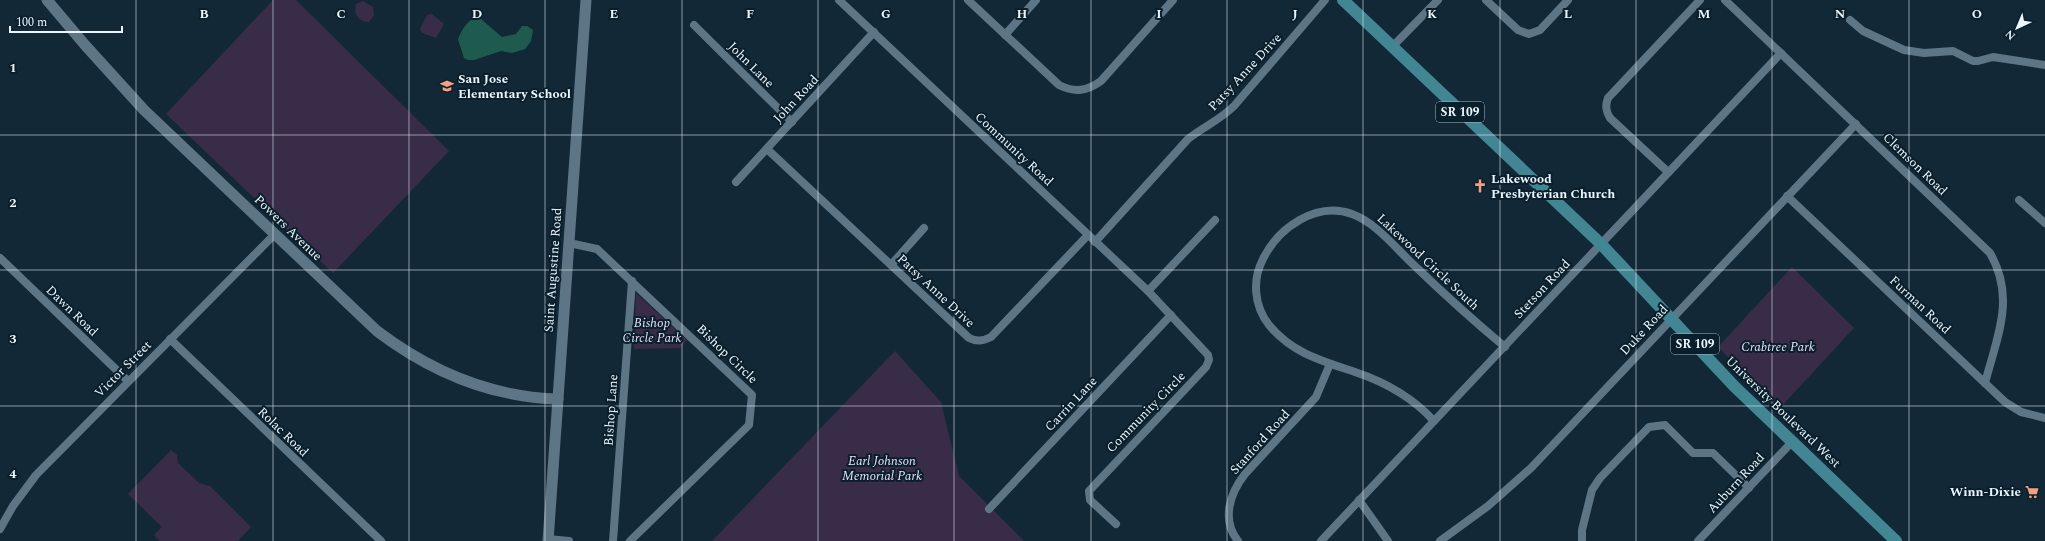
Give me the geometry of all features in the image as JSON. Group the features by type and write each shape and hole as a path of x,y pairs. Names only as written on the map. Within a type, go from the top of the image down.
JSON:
{"main road":[{"name":"University Boulevard West","path":"1343,0 1601,244 1734,386 1896,541"}],"street":[{"name":"Powers Avenue","path":"47,0 90,51 144,110 377,331 397,346 435,369 468,383 503,393 558,399"},
{"name":"Saint Augustine Road","path":"548,540 586,0"},
{"name":"Community Road","path":"839,0 1088,234 1171,315"},
{"path":"968,0 1059,85 1075,91 1092,87 1101,81 1173,0"},
{"path":"1005,35 1036,0"},
{"name":"Patsy Anne Drive","path":"1095,242 1188,139 1222,117 1234,106 1325,0"},
{"path":"1392,47 1438,0"},
{"path":"1486,0 1518,30 1529,34 1540,30 1568,0"},
{"path":"1668,172 1610,118 1606,111 1606,103 1608,98 1700,0"},
{"name":"Clemson Road","path":"1725,0 1983,245 1998,266 2003,285 2003,308 1985,383"},
{"path":"1850,20 1863,31 1904,50 1924,52 1953,51 1973,61 1993,57 2045,65"},
{"name":"John Lane","path":"694,25 792,122"},
{"name":"John Road","path":"736,182 874,32"},
{"name":"Stetson Road","path":"1321,541 1781,53"},
{"name":"Duke Road","path":"1440,541 1488,506 1531,468 1671,318 1856,124"},
{"name":"Patsy Anne Drive","path":"767,148 890,265 974,341 984,341 990,337 1008,320 1088,234"},
{"name":"Furman Road","path":"1788,196 2005,402 2017,410 2045,418"},
{"path":"2019,200 2045,223"},
{"name":"Lakewood Circle South","path":"1434,421 1417,405 1399,392 1356,372 1304,354 1283,339 1269,324 1260,309 1258,299 1257,277 1259,268 1269,248 1298,220 1307,215 1327,211 1340,211 1352,214 1368,224 1462,311 1505,347"},
{"path":"1148,291 1215,220"},
{"path":"890,265 924,228"},
{"name":"Victor Street","path":"0,529 13,506 36,475 274,234"},
{"name":"Bishop Circle","path":"569,243 597,249 752,395 749,425 630,541"},
{"name":"Dawn Road","path":"0,258 128,381"},
{"name":"Bishop Lane","path":"613,541 632,281"},
{"name":"Carrin Lane","path":"989,509 1171,315"},
{"name":"Community Circle","path":"1116,524 1090,500 1089,491 1206,367 1209,360 1208,355 1171,315"},
{"name":"Rolac Road","path":"170,339 381,541"},
{"name":"Stanford Road","path":"1238,541 1232,532 1229,515 1235,488 1245,474 1316,397 1330,364"},
{"path":"1582,541 1582,530 1592,490 1600,478 1649,427 1664,425 1693,453 1712,453 1749,488"},
{"name":"Auburn Road","path":"1698,541 1792,442"},
{"path":"1359,500 1388,541"},
{"path":"548,540 569,541"}],"green space":[{"path":"273,0 296,0 449,151 333,273 166,114"},
{"path":"363,1 373,7 374,15 369,22 362,21 355,11 356,4"},
{"path":"432,14 444,24 436,38 422,33 420,29 427,15"},
{"name":"Crabtree Park","path":"1792,267 1854,328 1779,409 1718,347"},
{"name":"Bishop Circle Park","path":"636,293 687,340 680,348 634,349"},
{"name":"Earl Johnson Memorial Park","path":"895,351 941,402 959,476 1024,541 712,541"},
{"path":"171,450 177,455 178,463 199,483 210,486 251,527 238,541 160,541 154,535 162,527 128,494"}],"shaded area":[{"path":"476,17 481,19 502,37 516,34 522,26 527,26 533,30 531,41 525,49 512,53 501,51 474,60 468,60 464,58 458,39 465,26"}],"place":[{"name":"San Jose Elementary School","path":"447,86"},
{"name":"Lakewood Presbyterian Church","path":"1480,186"},
{"name":"Winn-Dixie","path":"2032,492"}]}
